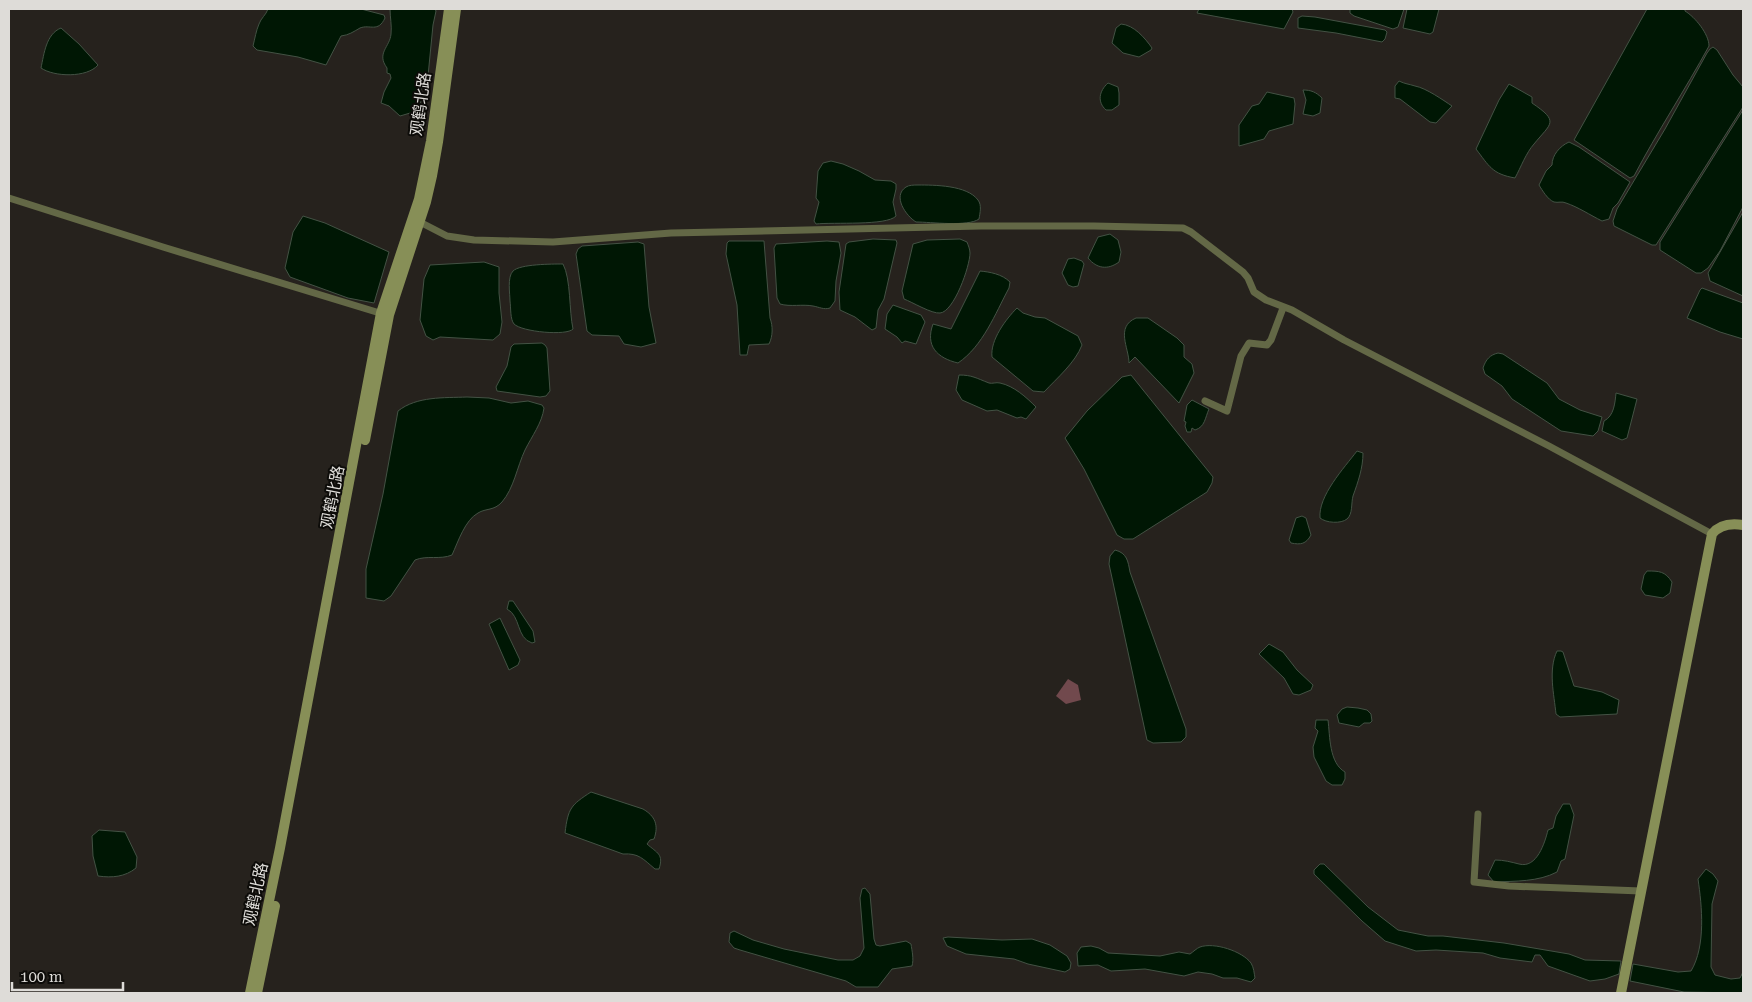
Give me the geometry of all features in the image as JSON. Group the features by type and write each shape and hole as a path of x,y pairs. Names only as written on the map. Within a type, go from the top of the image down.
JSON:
{"street":[{"name":"观鹤北路","path":"416,220 430,141 449,9"},
{"name":"观鹤北路","path":"250,993 385,314 416,220 428,193 438,142 456,9"},
{"path":"9,198 385,314"},
{"path":"416,220 447,236 474,240 553,242 671,233 981,226 1183,228 1191,232 1243,272 1254,292 1266,300 1292,310 1344,340 1712,534"},
{"path":"1205,401 1227,411 1244,348 1249,343 1267,345 1271,340 1283,308"},
{"name":"观鹤北路","path":"257,993 385,314"},
{"path":"1621,993 1712,534 1724,524 1743,525"},
{"path":"1478,814 1474,882 1509,886 1641,891"}],"shaded area":[{"path":"268,9 361,9 384,15 385,18 377,27 360,28 341,36 326,65 298,57 257,50 253,46 256,32"},
{"path":"390,9 435,9 436,11 428,76 422,81 421,101 417,111 400,116 389,106 381,103 391,78 390,74 387,73 383,58 391,34"},
{"path":"1199,9 1292,9 1293,12 1284,29 1197,13"},
{"path":"1350,9 1404,9 1398,27 1393,29 1354,16 1350,13"},
{"path":"1407,9 1439,9 1433,32 1430,34 1403,28"},
{"path":"1647,9 1685,9 1704,31 1709,46 1634,176 1630,178 1574,140"},
{"path":"1302,16 1385,30 1387,32 1382,42 1298,28 1298,18"},
{"path":"1121,24 1139,33 1152,48 1151,50 1139,57 1123,53 1112,43 1116,28"},
{"path":"61,28 98,65 86,72 70,75 54,73 41,68 49,40"},
{"path":"1713,47 1743,87 1743,107 1656,245 1652,245 1614,226 1613,221 1617,209 1665,129 1707,53"},
{"path":"1399,81 1424,89 1452,106 1436,123 1430,122 1400,99 1395,98 1395,86"},
{"path":"1108,83 1118,87 1119,93 1119,105 1112,110 1106,110 1100,100 1101,93"},
{"path":"1509,84 1532,97 1532,103 1547,114 1550,123 1528,152 1515,178 1496,172 1476,149 1499,100"},
{"path":"1303,90 1309,90 1322,98 1320,113 1313,116 1303,114 1306,100"},
{"path":"1267,92 1294,98 1293,124 1269,131 1264,139 1239,146 1239,125 1252,106 1259,104"},
{"path":"1743,110 1743,207 1720,251 1708,268 1701,273 1696,273 1660,250 1660,242"},
{"path":"1569,142 1630,182 1613,208 1609,219 1602,221 1563,202 1554,202 1547,197 1539,185 1546,171 1552,165 1557,151"},
{"path":"831,161 843,164 875,180 891,181 896,184 893,202 896,216 882,221 816,224 814,221 819,202 816,198 818,171 823,163"},
{"path":"918,185 950,187 966,191 973,195 980,204 979,219 967,223 916,222 902,206 900,195 906,187"},
{"path":"1743,212 1743,296 1710,281 1708,273"},
{"path":"303,216 325,223 389,252 374,303 348,298 290,277 285,268 293,232"},
{"path":"1110,234 1118,240 1121,252 1119,262 1103,267 1091,262 1088,258 1098,237"},
{"path":"873,239 896,240 897,243 884,299 878,310 876,328 872,330 855,317 840,310 839,292 846,244"},
{"path":"960,239 967,242 970,252 964,277 951,305 945,311 936,313 904,299 902,291 913,244 927,240"},
{"path":"729,241 764,241 772,334 769,344 749,345 747,355 740,355 737,305 726,254"},
{"path":"638,242 644,244 649,307 656,343 641,347 624,344 619,336 592,335 587,331 576,254 582,246"},
{"path":"839,242 841,253 835,301 830,308 780,304 777,298 774,248 776,244"},
{"path":"1074,258 1082,261 1084,264 1078,286 1073,287 1068,285 1062,273 1068,259"},
{"path":"484,262 499,267 502,322 500,334 493,340 440,337 433,340 426,336 420,320 424,279 430,265"},
{"path":"563,264 569,286 573,329 554,333 526,329 514,324 511,316 509,286 513,271 529,266"},
{"path":"980,271 1000,275 1010,282 1009,288 975,348 958,363 944,358 935,350 932,345 931,332 933,324 951,329"},
{"path":"1702,288 1743,303 1743,339 1720,332 1687,318"},
{"path":"893,305 921,315 925,322 916,344 905,341 902,343 885,329 887,314"},
{"path":"1017,308 1023,313 1045,318 1078,336 1082,345 1070,364 1044,392 1033,391 992,357 996,337"},
{"path":"1136,318 1148,318 1184,345 1184,357 1192,364 1194,373 1179,403 1135,357 1129,363 1125,332 1126,327"},
{"path":"542,343 547,348 550,391 546,396 540,397 497,391 496,387 507,366 511,347 514,344"},
{"path":"1498,353 1503,354 1547,383 1559,399 1580,410 1602,417 1598,431 1593,436 1561,431 1512,399 1502,386 1485,374 1483,368 1489,358"},
{"path":"959,375 971,376 990,383 1005,384 1020,392 1036,407 1026,419 1017,418 997,410 987,411 962,400 956,390"},
{"path":"1131,375 1213,477 1207,492 1133,539 1124,539 1117,535 1084,469 1065,438 1087,411 1122,377"},
{"path":"1616,393 1637,399 1627,438 1622,440 1602,431 1604,421 1610,416 1613,409"},
{"path":"467,397 489,398 511,403 528,401 542,405 544,408 510,490 499,505 473,516 462,532 452,555 415,560 391,596 384,601 366,598 366,569 383,494 398,411 405,406 422,400"},
{"path":"1192,400 1209,409 1201,427 1195,430 1192,428 1191,432 1187,432 1186,422 1184,421 1187,405"},
{"path":"1357,451 1363,453 1362,464 1349,517 1344,521 1337,522 1323,520 1320,518 1320,510 1327,492"},
{"path":"1302,516 1306,518 1311,535 1303,543 1291,543 1289,540 1296,518"},
{"path":"1115,550 1122,553 1128,561 1130,572 1186,729 1186,737 1181,742 1153,743 1147,740 1109,564 1110,556"},
{"path":"1647,571 1658,572 1667,576 1672,582 1670,593 1663,598 1645,595 1641,589 1644,575"},
{"path":"509,601 513,601 533,631 535,642 532,643 523,637 515,617 507,609"},
{"path":"500,618 520,660 518,665 509,670 489,624"},
{"path":"1269,644 1283,652 1297,670 1313,685 1311,690 1299,695 1293,694 1284,678 1259,654"},
{"path":"1557,651 1563,652 1574,686 1602,692 1619,700 1617,714 1560,717 1556,714 1552,674"},
{"path":"1068,679 1078,685 1081,700 1066,704 1056,696"},
{"path":"1347,707 1367,710 1371,714 1372,721 1364,723 1359,727 1339,723 1337,715 1342,709"},
{"path":"1316,720 1328,720 1333,756 1340,768 1345,772 1345,779 1342,785 1332,785 1326,781 1314,757 1313,747 1318,731 1315,728"},
{"path":"591,792 643,809 653,818 656,825 654,839 650,840 647,844 660,857 659,869 655,869 637,856 623,854 565,833 569,812 579,800"},
{"path":"1563,804 1570,804 1574,815 1565,859 1561,861 1557,872 1542,878 1494,882 1488,875 1495,860 1525,864 1535,859 1545,841 1548,830 1553,828 1556,816"},
{"path":"99,830 125,832 137,857 136,868 118,876 98,876 93,856 92,836"},
{"path":"1320,864 1324,864 1368,907 1398,930 1428,936 1504,943 1569,954 1585,960 1621,961 1619,974 1605,979 1590,981 1548,966 1540,955 1535,955 1532,962 1500,958 1483,953 1436,950 1416,951 1385,941 1314,874 1314,870"},
{"path":"1706,869 1718,881 1712,904 1711,967 1715,975 1731,979 1740,978 1743,972 1743,993 1684,992 1630,981 1633,964 1678,972 1691,971 1699,950 1702,926 1698,879"},
{"path":"865,888 870,894 876,945 880,946 906,941 911,944 912,966 892,969 878,987 856,987 846,981 734,948 729,942 730,933 734,931 753,940 784,949 838,960 853,960 860,956 864,948 860,898 862,889"},
{"path":"943,938 1002,940 1032,939 1050,945 1067,956 1071,963 1070,969 1065,972 1014,959 966,954 947,946"},
{"path":"1091,946 1108,953 1160,956 1179,952 1190,954 1206,946 1220,947 1235,951 1247,959 1252,965 1255,978 1251,982 1198,972 1184,976 1145,969 1111,971 1098,965 1078,966 1077,953 1081,947"}]}
